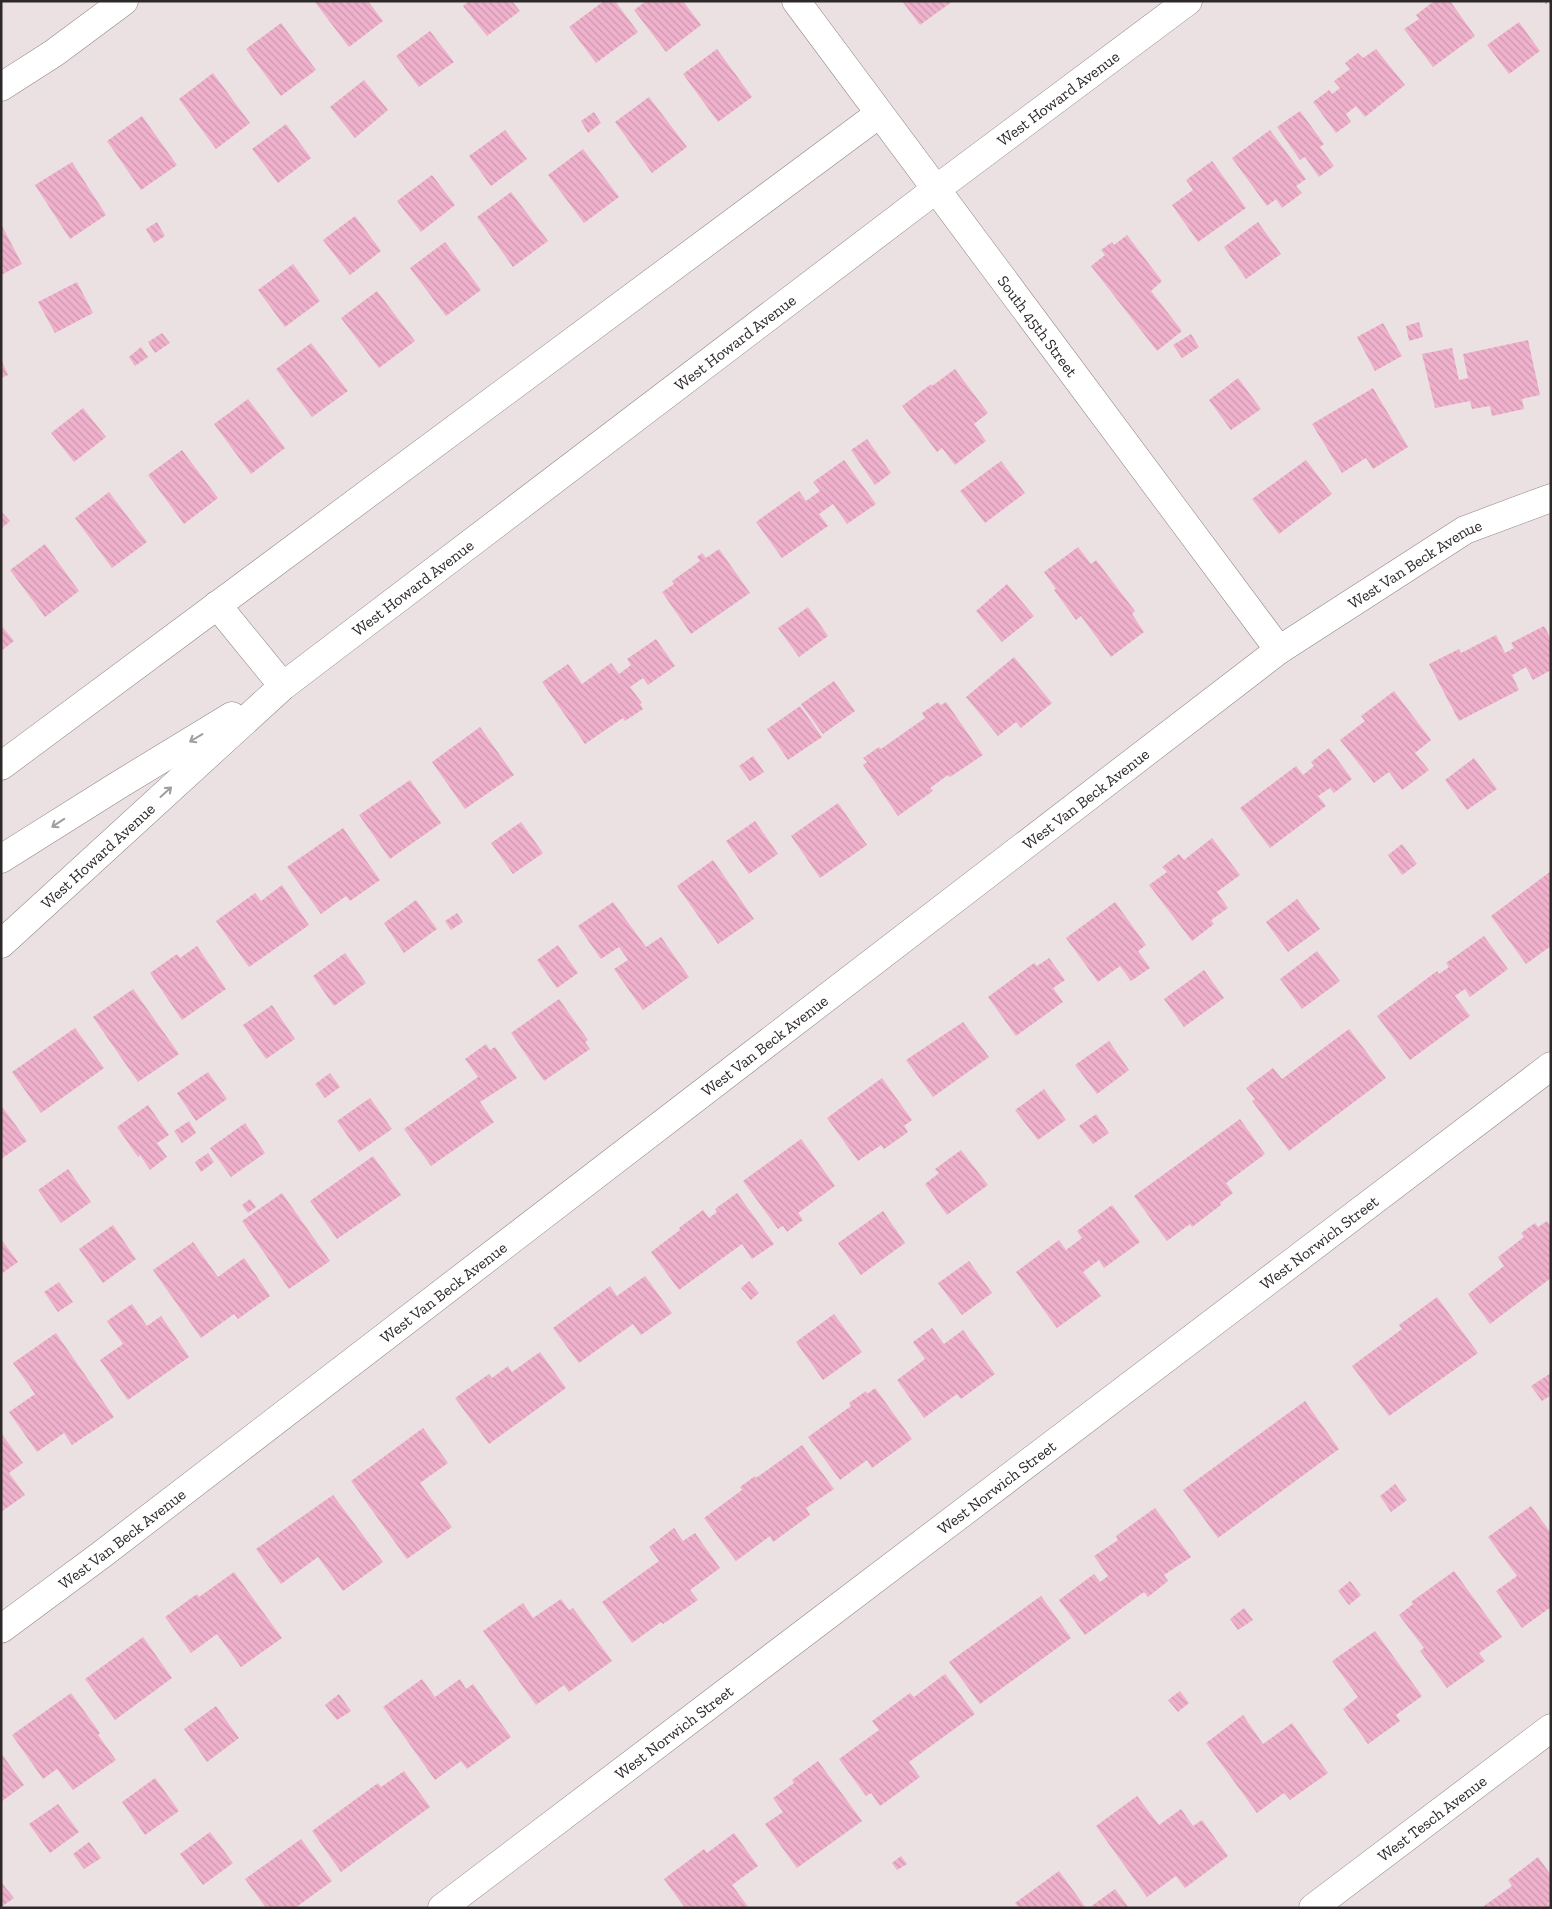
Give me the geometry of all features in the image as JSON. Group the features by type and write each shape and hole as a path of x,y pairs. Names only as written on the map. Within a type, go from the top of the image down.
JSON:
{"street":[{"path":"1,87 54,53 124,1"},
{"name":"South 45th Street","path":"796,1 1279,650"},
{"name":"West Howard Avenue","path":"1,944 283,686 1188,1"},
{"path":"1,766 216,604 879,114"},
{"name":"West Van Beck Avenue","path":"1,1629 117,1543 1279,650 1465,530 1551,498"},
{"path":"216,604 283,686"},
{"name":"West Howard Avenue","path":"1,859 117,786 283,686"},
{"name":"West Norwich Street","path":"442,1908 1551,1066"},
{"name":"West Tesch Avenue","path":"1312,1908 1551,1728"}],"path":[{"path":"1541,1 1551,4"}],"building":[{"path":"314,1 368,1 383,21 349,47"},
{"path":"469,1 512,1 520,11 487,36 463,6"},
{"path":"604,1 615,1 638,32 596,63 569,27"},
{"path":"646,1 683,1 701,25 666,52 634,10"},
{"path":"902,1 953,1 920,25"},
{"path":"1434,1 1450,1 1475,36 1433,67 1404,29 1419,19 1416,15"},
{"path":"1519,22 1540,51 1509,74 1487,45"},
{"path":"281,23 316,70 281,96 246,49"},
{"path":"430,31 454,62 419,87 396,56"},
{"path":"717,49 752,97 718,122 683,74"},
{"path":"1376,49 1405,85 1365,117 1356,106 1346,114 1351,122 1336,133 1313,102 1329,90 1332,94 1340,88 1334,81 1350,69 1345,63 1358,53 1363,58"},
{"path":"213,73 250,123 216,149 179,99"},
{"path":"364,80 388,110 355,138 330,107"},
{"path":"649,97 687,147 652,173 615,122"},
{"path":"1300,111 1324,144 1320,147 1334,166 1319,177 1305,157 1300,160 1277,127"},
{"path":"594,112 601,123 588,133 581,121"},
{"path":"142,116 177,165 141,190 107,141"},
{"path":"286,124 311,158 278,183 252,149"},
{"path":"505,130 527,159 491,186 469,156"},
{"path":"1270,130 1306,179 1296,186 1302,193 1282,208 1276,199 1267,206 1232,158"},
{"path":"583,149 619,197 584,223 548,175"},
{"path":"1212,161 1246,208 1198,242 1172,205 1193,190 1186,180"},
{"path":"72,162 106,215 70,239 35,185"},
{"path":"432,175 455,205 421,232 397,201"},
{"path":"511,192 548,241 513,267 477,217"},
{"path":"355,216 381,251 350,275 323,240"},
{"path":"157,222 165,236 154,243 146,229"},
{"path":"1258,222 1281,254 1246,279 1224,247"},
{"path":"1,224 22,264 1,275"},
{"path":"1127,235 1162,281 1151,291 1182,331 1157,351 1091,266 1105,255 1101,250 1112,242 1114,245"},
{"path":"445,242 481,290 446,316 410,268"},
{"path":"293,264 320,301 285,327 258,290"},
{"path":"77,282 93,313 55,333 38,302"},
{"path":"377,291 415,341 379,368 341,318"},
{"path":"1419,322 1423,337 1409,341 1406,326"},
{"path":"1383,323 1402,356 1375,371 1357,337"},
{"path":"162,333 170,343 155,353 148,342"},
{"path":"1191,334 1199,347 1182,358 1173,345"},
{"path":"1528,340 1540,395 1522,399 1524,409 1492,416 1490,406 1472,409 1470,401 1435,408 1422,354 1452,348 1459,380 1468,378 1463,354"},
{"path":"311,343 348,391 312,417 276,369"},
{"path":"141,347 148,357 135,366 129,357"},
{"path":"1,359 8,375 1,378"},
{"path":"955,369 988,413 974,424 986,441 955,465 942,448 937,452 902,406"},
{"path":"1238,378 1261,409 1231,430 1209,400"},
{"path":"1373,388 1408,447 1373,469 1366,458 1342,473 1312,424"},
{"path":"248,399 285,448 251,474 214,424"},
{"path":"83,408 106,437 74,462 51,433"},
{"path":"867,439 891,473 875,485 851,450"},
{"path":"182,450 218,498 184,524 148,475"},
{"path":"844,460 876,504 847,524 833,504 819,514 828,526 782,558 756,522 799,491 806,501 820,491 813,482"},
{"path":"1306,460 1332,494 1279,534 1252,499"},
{"path":"1001,461 1025,493 985,523 960,491"},
{"path":"109,492 147,542 112,568 75,518"},
{"path":"1,511 10,521 1,529"},
{"path":"45,544 79,591 45,617 10,570"},
{"path":"1078,547 1091,564 1096,560 1135,611 1132,614 1144,632 1111,657 1081,616 1076,620 1054,590 1056,589 1044,572"},
{"path":"719,549 750,593 691,634 662,592 674,584 672,581 700,561 697,557 702,553 706,558"},
{"path":"1007,584 1034,616 1002,642 976,611"},
{"path":"808,607 828,636 799,657 778,628"},
{"path":"1,625 14,641 1,651"},
{"path":"1544,626 1551,639 1551,670 1533,680 1526,667 1512,675 1519,690 1459,721 1429,664 1459,649 1461,653 1496,635 1505,653 1514,648 1511,643"},
{"path":"656,639 675,666 648,685 643,678 630,687 642,703 640,704 643,709 625,721 623,718 585,744 542,682 568,664 582,684 611,663 619,674 631,665 627,659"},
{"path":"1014,657 1052,703 1021,728 1016,722 998,736 966,697"},
{"path":"834,681 855,711 823,734 801,704"},
{"path":"1394,691 1431,740 1415,753 1429,770 1402,790 1389,772 1374,783 1340,740 1365,721 1361,716"},
{"path":"938,702 941,705 946,702 983,755 950,777 948,775 930,788 933,791 898,816 863,765 867,762 863,758 879,747 881,749 925,718 922,713"},
{"path":"800,706 822,737 788,760 767,729"},
{"path":"480,727 514,775 465,809 432,762"},
{"path":"1329,748 1352,779 1334,793 1330,788 1318,796 1326,806 1270,848 1240,808 1296,766 1303,775 1314,766 1311,762"},
{"path":"753,756 764,772 750,781 739,766"},
{"path":"1474,758 1497,789 1467,810 1445,780"},
{"path":"410,780 441,823 390,859 359,815"},
{"path":"838,803 867,845 820,878 791,836"},
{"path":"755,821 778,854 749,874 726,841"},
{"path":"521,822 543,853 513,874 491,843"},
{"path":"343,828 380,880 350,901 346,896 321,914 287,867"},
{"path":"1212,838 1240,875 1217,892 1228,908 1211,920 1214,924 1192,941 1149,885 1167,872 1162,867 1179,854 1184,860"},
{"path":"1402,844 1417,864 1402,875 1388,855"},
{"path":"713,860 754,919 718,944 677,886"},
{"path":"1551,871 1551,946 1526,964 1491,916"},
{"path":"282,885 309,925 249,967 216,921 255,893 261,901"},
{"path":"1297,899 1320,929 1288,952 1266,922"},
{"path":"416,900 437,929 404,953 384,923"},
{"path":"613,902 646,947 661,937 689,977 643,1010 614,969 628,960 619,947 601,959 578,926"},
{"path":"1115,902 1146,945 1138,951 1150,968 1131,981 1120,966 1098,982 1066,938"},
{"path":"457,913 463,922 451,930 445,921"},
{"path":"1484,936 1508,969 1470,997 1465,989 1455,996 1470,1016 1410,1060 1377,1016 1437,971 1439,974 1449,967 1446,963"},
{"path":"558,945 578,973 557,988 537,960"},
{"path":"197,946 226,989 182,1020 150,973 177,954 180,958"},
{"path":"1317,951 1340,981 1302,1009 1280,979"},
{"path":"345,953 366,983 334,1006 313,976"},
{"path":"1049,958 1065,980 1053,988 1063,1002 1016,1036 988,997 1034,963 1037,966"},
{"path":"1204,970 1224,998 1184,1027 1164,999"},
{"path":"133,989 179,1054 138,1082 93,1017"},
{"path":"559,999 588,1040 585,1042 590,1049 544,1081 511,1033"},
{"path":"272,1005 295,1039 266,1059 243,1025"},
{"path":"963,1022 989,1057 933,1097 906,1060"},
{"path":"75,1028 104,1068 41,1113 12,1072"},
{"path":"1349,1029 1386,1078 1289,1151 1252,1101 1255,1099 1246,1088 1273,1068 1282,1079"},
{"path":"1109,1041 1129,1070 1097,1094 1075,1065"},
{"path":"486,1044 490,1050 495,1047 517,1078 480,1102 494,1122 431,1166 404,1129 478,1077 465,1059"},
{"path":"208,1072 227,1099 196,1121 177,1093"},
{"path":"330,1073 340,1087 325,1098 315,1084"},
{"path":"882,1078 912,1120 904,1126 908,1132 884,1149 881,1145 858,1161 827,1118"},
{"path":"1044,1089 1066,1120 1038,1140 1015,1110"},
{"path":"370,1098 392,1129 359,1152 337,1121"},
{"path":"1,1105 27,1141 1,1159"},
{"path":"148,1105 169,1135 157,1143 167,1157 150,1170 140,1155 138,1157 117,1127"},
{"path":"1096,1114 1109,1133 1093,1144 1079,1126"},
{"path":"1240,1119 1265,1154 1226,1183 1233,1193 1220,1203 1221,1205 1192,1227 1190,1224 1167,1241 1134,1196"},
{"path":"189,1121 196,1133 182,1143 174,1131"},
{"path":"245,1123 265,1153 231,1177 210,1148"},
{"path":"801,1139 835,1186 798,1213 803,1220 787,1232 783,1226 778,1229 743,1181"},
{"path":"961,1150 988,1185 947,1215 925,1184 939,1173 935,1169"},
{"path":"208,1153 214,1162 201,1172 195,1162"},
{"path":"373,1156 401,1195 337,1239 310,1201"},
{"path":"68,1169 91,1202 61,1223 38,1190"},
{"path":"282,1193 330,1261 289,1289 242,1221"},
{"path":"737,1193 774,1244 752,1259 742,1244 679,1290 651,1252 703,1210 709,1218 717,1212 715,1209"},
{"path":"250,1199 256,1207 248,1213 242,1205"},
{"path":"1112,1205 1140,1242 1104,1268 1099,1260 1083,1272 1101,1296 1057,1328 1016,1272 1059,1240 1066,1250 1082,1238 1077,1231"},
{"path":"883,1211 905,1243 861,1275 838,1243"},
{"path":"1547,1221 1551,1226 1551,1278 1490,1324 1468,1294 1504,1266 1498,1257 1524,1237 1521,1233 1535,1223 1538,1227"},
{"path":"113,1225 136,1259 103,1283 79,1249"},
{"path":"1,1239 18,1262 1,1274"},
{"path":"193,1242 218,1277 244,1258 270,1296 238,1319 234,1314 201,1338 153,1270"},
{"path":"969,1261 992,1293 962,1315 938,1283"},
{"path":"645,1276 672,1313 641,1335 633,1324 579,1363 553,1328 610,1286 617,1296"},
{"path":"749,1281 759,1293 751,1300 741,1288"},
{"path":"59,1282 73,1302 58,1312 44,1292"},
{"path":"1437,1297 1478,1353 1389,1416 1352,1366 1402,1329 1399,1325"},
{"path":"132,1304 147,1326 161,1316 189,1357 128,1400 100,1360 123,1344 107,1321"},
{"path":"834,1314 862,1352 823,1380 796,1342"},
{"path":"932,1328 944,1344 963,1330 995,1374 961,1399 957,1394 924,1418 897,1380 925,1359 913,1342"},
{"path":"56,1333 114,1417 72,1445 64,1433 37,1452 9,1412 35,1394 13,1363"},
{"path":"540,1352 566,1388 489,1444 455,1398 489,1374 492,1378 508,1366 512,1372"},
{"path":"1551,1373 1551,1395 1542,1401 1531,1386"},
{"path":"875,1388 912,1439 872,1468 867,1460 840,1480 808,1437 851,1406 849,1403 866,1391 867,1394"},
{"path":"1305,1401 1339,1449 1218,1538 1183,1490"},
{"path":"423,1428 448,1463 420,1483 452,1527 407,1559 351,1481"},
{"path":"1,1433 23,1463 9,1473 25,1495 1,1512"},
{"path":"802,1445 834,1489 806,1508 810,1515 773,1542 770,1536 736,1561 704,1518 742,1490 740,1487 755,1476 756,1478"},
{"path":"1395,1484 1407,1500 1391,1512 1380,1496"},
{"path":"333,1495 383,1562 343,1591 318,1557 281,1584 256,1549"},
{"path":"1531,1506 1551,1533 1551,1607 1522,1628 1496,1591 1517,1576 1488,1537"},
{"path":"1155,1508 1191,1557 1164,1575 1168,1581 1148,1597 1144,1592 1085,1635 1059,1600 1094,1574 1100,1582 1108,1576 1094,1556 1118,1540 1116,1536"},
{"path":"674,1528 683,1541 695,1533 720,1568 690,1590 698,1600 663,1624 661,1622 632,1643 602,1602 659,1561 649,1547"},
{"path":"1454,1571 1502,1637 1479,1653 1485,1661 1447,1688 1420,1651 1424,1648 1399,1615 1413,1604 1411,1602"},
{"path":"234,1572 282,1638 241,1667 217,1634 191,1653 165,1617 197,1594 199,1597"},
{"path":"1350,1581 1361,1595 1349,1605 1338,1591"},
{"path":"1041,1596 1071,1638 980,1704 949,1662"},
{"path":"561,1599 569,1610 573,1608 612,1661 569,1692 564,1685 536,1705 483,1631 523,1603 533,1618"},
{"path":"1244,1608 1253,1620 1238,1630 1230,1619"},
{"path":"1375,1631 1422,1696 1396,1715 1400,1721 1368,1744 1343,1709 1358,1697 1332,1661"},
{"path":"143,1637 172,1678 115,1720 85,1679"},
{"path":"945,1674 975,1714 909,1762 920,1777 880,1806 871,1793 866,1796 839,1759 879,1730 872,1721 910,1693 914,1697"},
{"path":"422,1679 435,1697 460,1679 466,1689 473,1684 511,1737 467,1769 461,1761 435,1780 383,1707"},
{"path":"1180,1691 1189,1703 1178,1712 1168,1700"},
{"path":"71,1693 100,1733 98,1735 116,1760 73,1790 57,1769 43,1779 12,1735"},
{"path":"339,1694 351,1711 337,1720 325,1705"},
{"path":"216,1706 239,1738 207,1762 184,1729"},
{"path":"1243,1715 1263,1744 1292,1723 1328,1773 1290,1800 1284,1793 1257,1813 1206,1743"},
{"path":"1,1753 24,1785 1,1802"},
{"path":"818,1761 862,1821 797,1868 765,1824 783,1812 773,1798 794,1783 792,1780"},
{"path":"404,1771 430,1807 341,1872 312,1831 378,1783 381,1787"},
{"path":"155,1778 179,1811 145,1835 122,1802"},
{"path":"1137,1796 1159,1825 1181,1809 1193,1826 1202,1820 1228,1856 1185,1888 1176,1876 1147,1897 1096,1826"},
{"path":"58,1804 79,1832 50,1853 29,1824"},
{"path":"210,1832 233,1863 203,1885 180,1854"},
{"path":"734,1833 758,1866 732,1885 749,1908 685,1908 664,1879 704,1849 707,1853"},
{"path":"301,1839 332,1881 295,1908 266,1908 245,1879"},
{"path":"89,1842 101,1858 84,1869 73,1854"},
{"path":"901,1856 907,1864 897,1870 892,1863"},
{"path":"1538,1857 1551,1875 1551,1901 1548,1903 1551,1908 1481,1908 1512,1886 1508,1880"},
{"path":"1059,1871 1086,1908 1019,1908 1015,1903"},
{"path":"1,1882 14,1898 1,1907"},
{"path":"1115,1889 1129,1908 1089,1908"}]}
